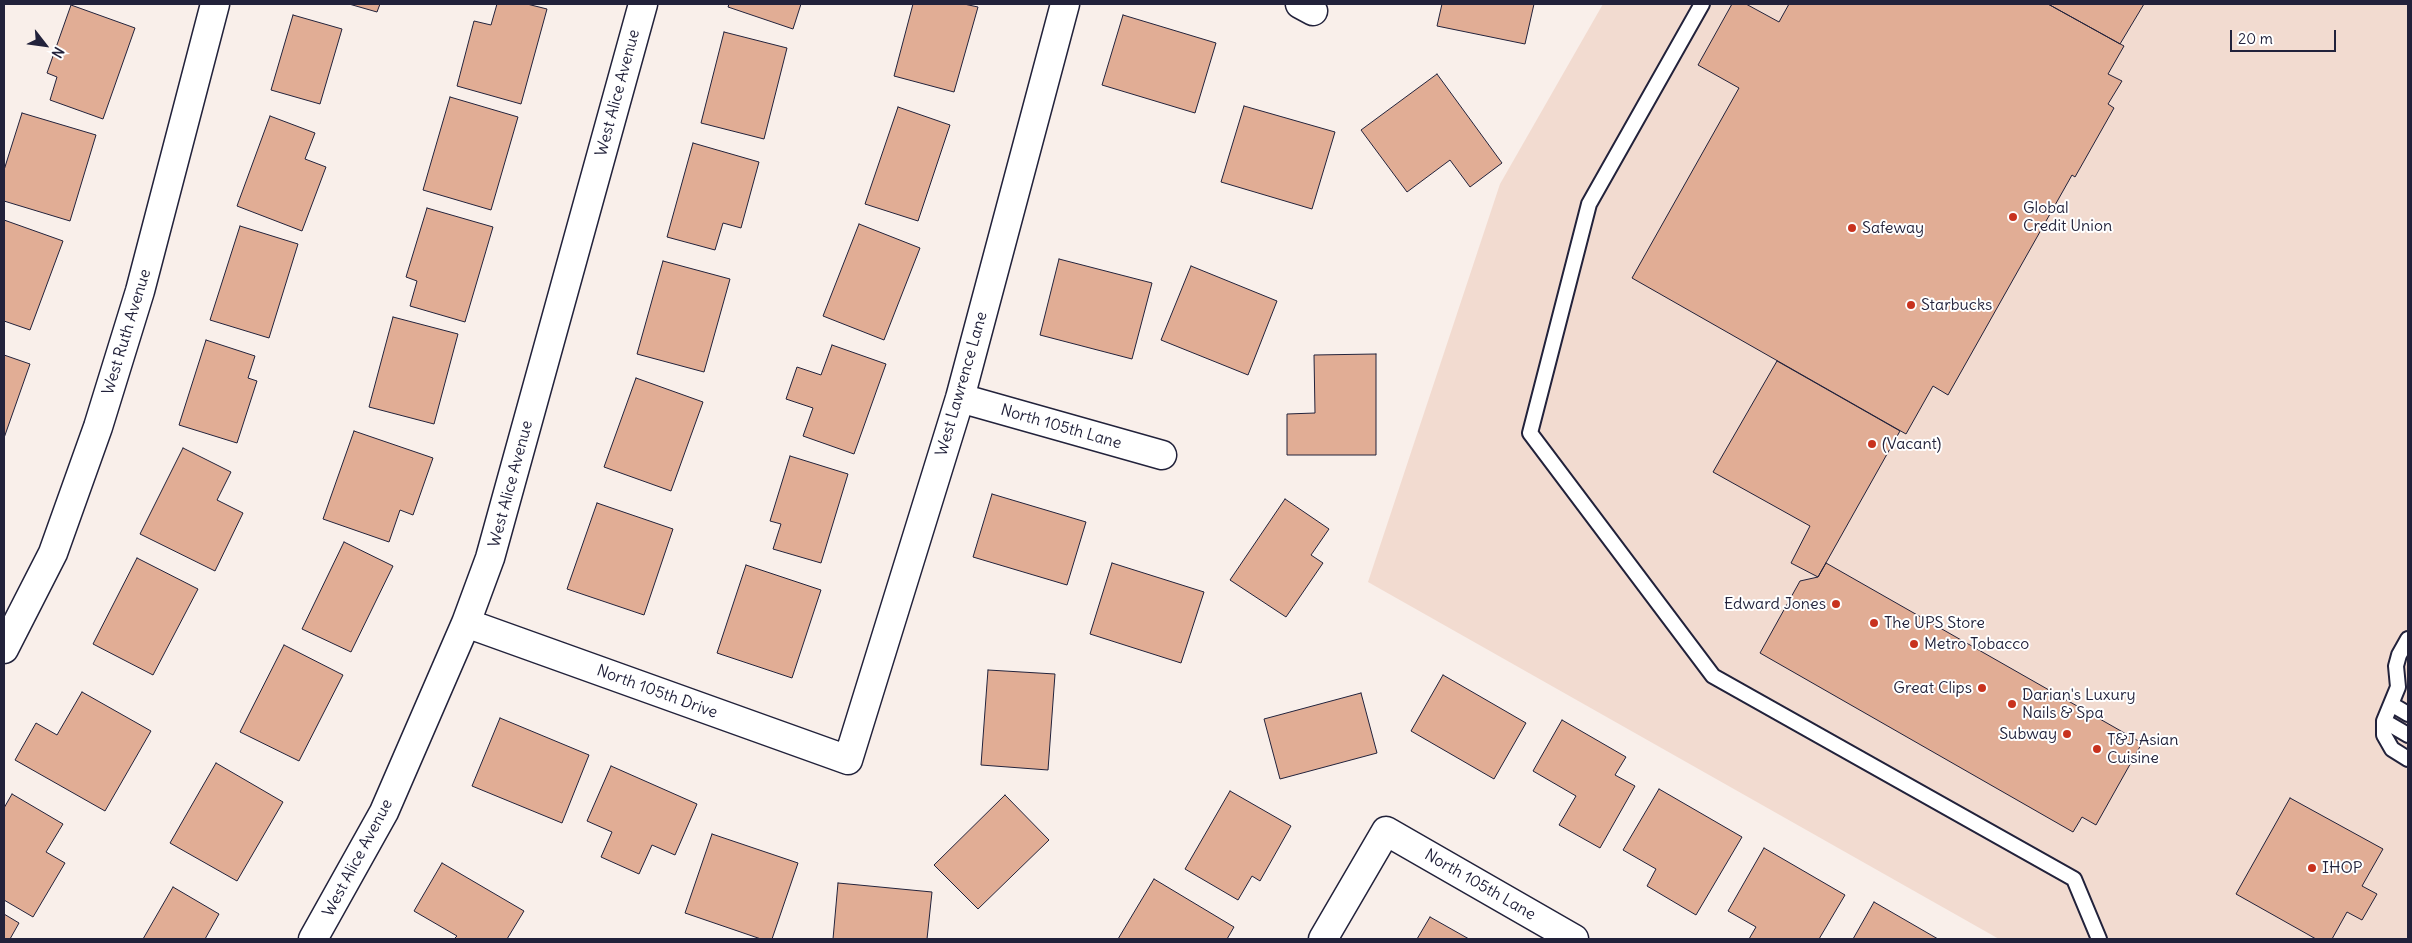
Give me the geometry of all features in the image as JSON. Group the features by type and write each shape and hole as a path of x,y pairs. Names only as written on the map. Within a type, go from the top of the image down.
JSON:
{"street":[{"name":"West Ruth Avenue","path":"4,649 53,553 98,427 140,291 216,4"},
{"name":"West Alice Avenue","path":"313,939 384,812 466,623 490,558 643,4"},
{"name":"West Lawrence Lane","path":"848,760 960,398 1065,4"},
{"name":"North 105th Lane","path":"960,398 1162,455"},
{"name":"North 105th Drive","path":"466,623 848,760"},
{"name":"North 105th Lane","path":"1323,939 1386,831 1574,939"}],"lane":[{"path":"1702,4 1589,204 1530,433 1712,676 2074,878 2099,939"},
{"path":"2408,639 2402,662 2403,690 2391,704 2384,721 2384,735 2392,749 2408,759"},
{"path":"2391,704 2408,714"},
{"path":"2384,721 2408,734"}],"shaded area":[{"path":"1603,4 2408,4 2408,939 1999,939 1368,582 1500,184"}],"building":[{"path":"349,4 380,4 377,12"},
{"path":"497,4 527,4 547,9 521,104 457,86 474,21 491,25"},
{"path":"729,4 801,4 793,29 728,7"},
{"path":"913,4 964,4 978,7 954,92 894,76"},
{"path":"1442,4 1534,4 1525,44 1437,26"},
{"name":"Safeway","path":"1732,4 1746,4 1779,22 1789,4 2048,4 2124,46 2108,74 2122,81 2108,104 2114,108 2075,177 2072,175 1948,395 1933,386 1906,434 1632,278 1739,88 1698,65"},
{"path":"2048,4 2144,4 2120,44"},
{"path":"71,5 135,28 103,119 50,100 57,77 47,73"},
{"path":"293,15 342,29 320,104 271,90"},
{"path":"1123,15 1216,43 1195,113 1102,85"},
{"path":"724,32 787,48 764,139 701,123"},
{"path":"1437,74 1502,163 1470,187 1450,160 1407,192 1361,130"},
{"path":"450,97 518,117 491,210 423,190"},
{"path":"1244,106 1335,132 1312,209 1221,182"},
{"path":"898,107 950,125 918,221 865,204"},
{"path":"22,113 96,135 70,221 4,201 4,170"},
{"path":"270,116 315,133 305,159 326,167 302,231 237,206"},
{"path":"693,143 759,162 741,228 723,223 715,250 667,237"},
{"path":"427,208 493,227 465,322 410,306 417,281 406,277"},
{"path":"4,220 63,241 30,330 4,321"},
{"path":"859,224 920,248 884,340 823,316"},
{"path":"240,226 298,244 269,338 210,320"},
{"path":"1059,259 1152,283 1132,359 1040,335"},
{"path":"663,261 730,279 704,372 637,354"},
{"path":"1191,266 1277,301 1248,375 1161,340"},
{"path":"393,317 458,334 434,424 369,407"},
{"path":"206,340 255,356 248,378 257,381 237,443 179,425"},
{"path":"832,345 886,364 854,454 803,436 813,408 786,399 797,367 821,375"},
{"path":"1376,354 1376,455 1287,455 1287,414 1315,413 1314,355"},
{"path":"4,355 30,364 4,438"},
{"path":"1777,361 1900,431 1818,577 1791,563 1810,526 1713,472"},
{"path":"636,378 703,402 671,491 604,467"},
{"path":"354,431 433,458 413,515 400,510 389,542 323,519"},
{"path":"183,448 231,472 217,500 243,513 215,571 140,534"},
{"path":"790,456 848,474 821,563 773,549 781,524 770,521"},
{"path":"992,494 1086,522 1067,585 973,557"},
{"path":"1285,499 1329,529 1311,555 1323,563 1286,617 1230,580"},
{"path":"597,503 673,529 644,615 567,589"},
{"path":"344,542 393,566 351,652 302,629"},
{"path":"137,558 198,589 153,675 93,644"},
{"path":"1112,563 1204,592 1181,663 1090,634"},
{"path":"1826,563 2142,743 2096,825 2082,817 2073,832 1760,653 1800,581 1818,577"},
{"path":"746,565 821,590 792,678 717,653"},
{"path":"284,645 343,675 299,761 240,732"},
{"path":"988,670 1055,674 1048,770 981,765"},
{"path":"1443,675 1526,723 1494,779 1411,731"},
{"path":"82,692 151,731 105,811 15,760 36,723 57,735"},
{"path":"1361,693 1377,753 1280,779 1264,719"},
{"path":"500,718 589,755 562,823 472,786"},
{"path":"1562,720 1626,757 1615,775 1635,786 1600,848 1559,825 1576,796 1533,771"},
{"path":"216,763 283,802 237,881 170,843"},
{"path":"611,766 697,804 675,855 652,845 639,874 601,857 612,832 587,821"},
{"path":"1659,789 1742,837 1696,915 1647,886 1656,869 1623,850"},
{"path":"1230,791 1291,826 1260,881 1252,876 1238,900 1185,869"},
{"path":"12,794 63,824 46,852 65,863 33,917 4,900 4,808"},
{"path":"1005,795 1049,840 978,909 934,865"},
{"name":"IHOP","path":"2290,798 2383,849 2362,886 2377,894 2362,920 2347,912 2332,939 2316,939 2236,894"},
{"path":"712,834 798,863 772,939 761,939 685,913"},
{"path":"1764,848 1845,895 1819,939 1749,939 1756,927 1728,911"},
{"path":"442,863 524,911 507,939 454,939 457,936 414,911"},
{"path":"1154,879 1234,927 1227,939 1118,939"},
{"path":"838,883 932,892 927,939 833,939"},
{"path":"173,887 219,914 205,939 143,939"},
{"path":"1874,902 1938,939 1853,939"},
{"path":"4,914 19,923 10,939 4,939"},
{"path":"1430,917 1469,939 1417,939"}],"place":[{"name":"Global Credit Union","path":"2013,217"},
{"name":"Safeway","path":"1852,228"},
{"name":"Starbucks","path":"1911,305"},
{"name":"(Vacant)","path":"1872,444"},
{"name":"Edward Jones","path":"1836,604"},
{"name":"The UPS Store","path":"1874,623"},
{"name":"Metro Tobacco","path":"1914,644"},
{"name":"Great Clips","path":"1982,688"},
{"name":"Darian's Luxury Nails & Spa","path":"2012,704"},
{"name":"Subway","path":"2067,734"},
{"name":"T&J Asian Cuisine","path":"2097,749"},
{"name":"IHOP","path":"2312,868"}]}
